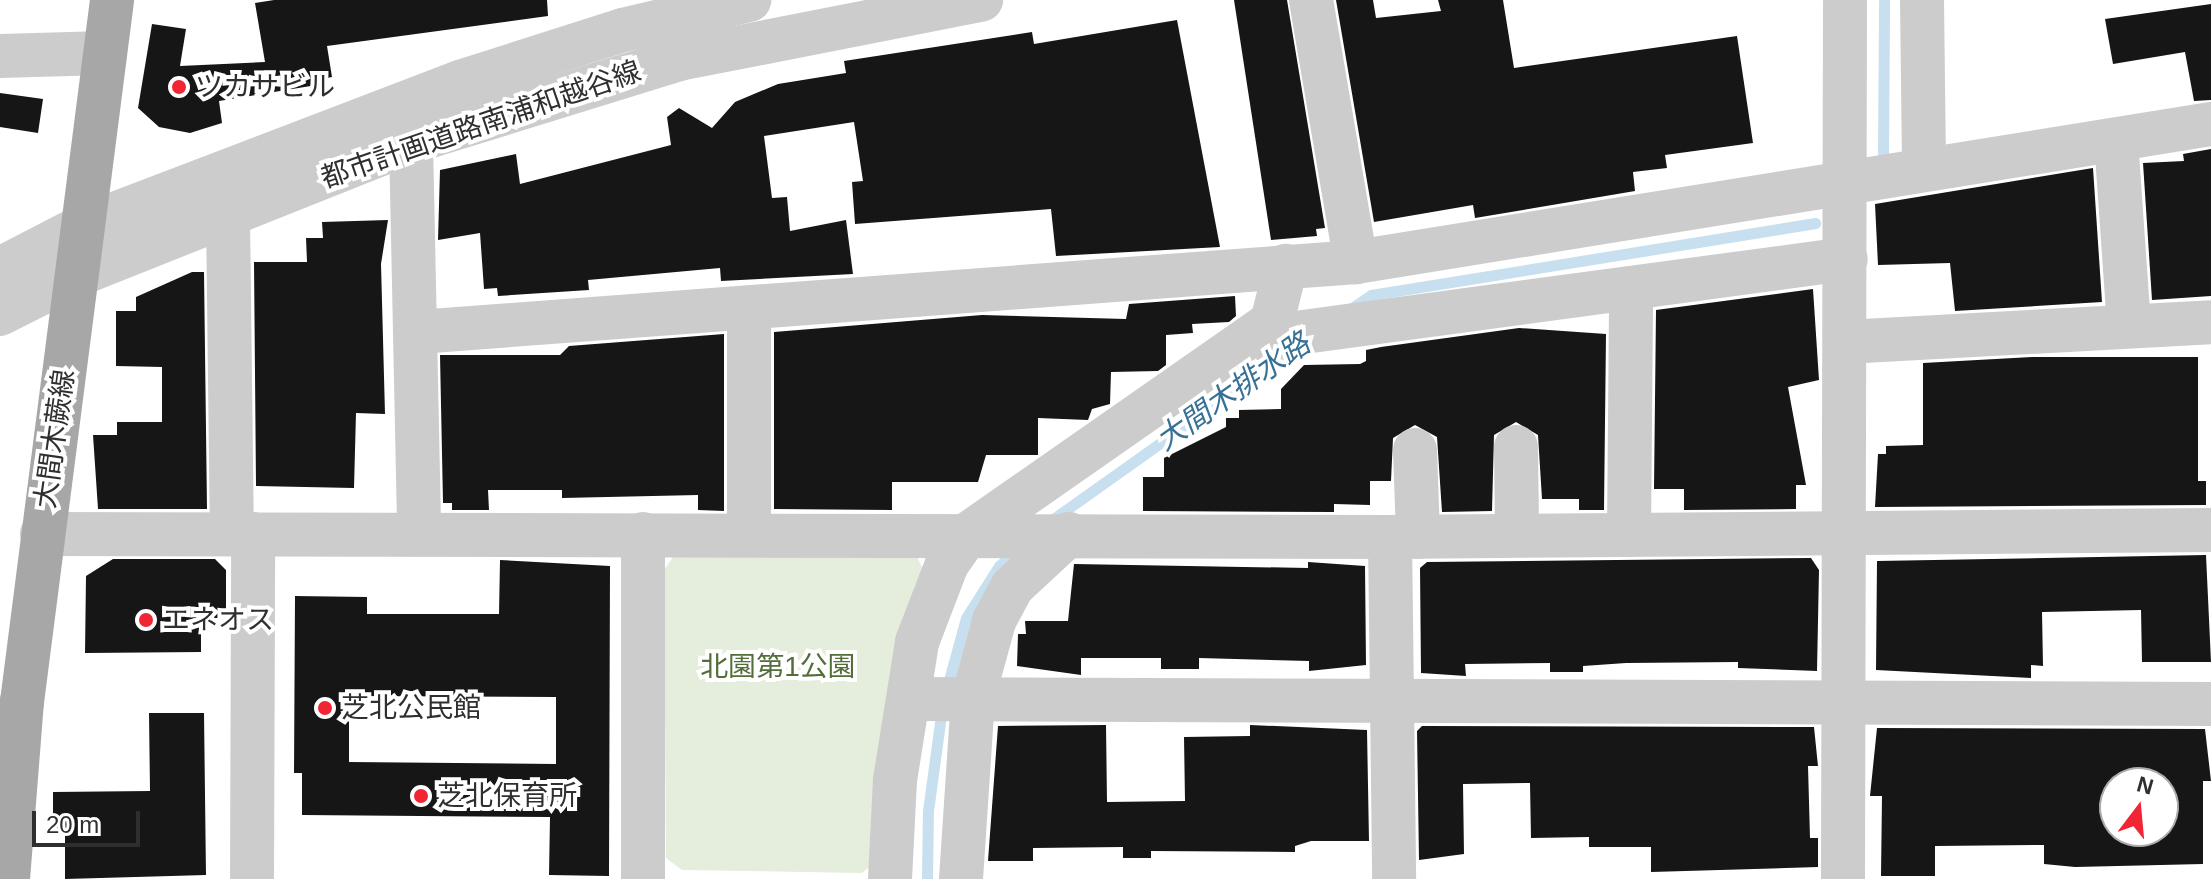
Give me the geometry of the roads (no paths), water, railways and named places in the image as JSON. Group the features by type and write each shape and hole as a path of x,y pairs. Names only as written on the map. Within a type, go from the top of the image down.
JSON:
{"main road":[{"name":"大間木蕨線","path":"8,879 11,702 42,534 112,0"}],"street":[{"name":"都市計画道路南浦和越谷線","path":"0,269 83,226 460,82 623,30 749,0"},
{"name":"都市計画道路南浦和越谷線","path":"0,314 77,275 411,142 679,59 981,0"},
{"path":"1311,0 1356,262"},
{"path":"1845,0 1869,198"},
{"path":"1843,879 1845,342 1869,198 1922,0"},
{"path":"0,56 105,53"},
{"path":"418,332 1356,262 1869,198 2116,140 2211,124"},
{"path":"2116,140 2129,326"},
{"path":"411,142 418,332 419,534"},
{"path":"961,879 942,698 917,642 932,596 985,534 1271,336 1631,288 1869,198"},
{"path":"228,215 242,534 252,879"},
{"path":"1271,336 1286,266"},
{"path":"1629,535 1631,288"},
{"path":"749,308 749,534"},
{"path":"1845,342 2211,322"},
{"path":"1516,447 1517,535"},
{"path":"1394,879 1391,700 1404,537 1415,450"},
{"path":"42,534 1404,537 1845,536 2211,530"},
{"path":"643,534 643,879"},
{"path":"890,879 895,780 1012,587 1060,534"},
{"path":"942,698 2211,704"}],"waterway":[{"name":"大間木排水路","path":"1883,154 1884,0"},
{"name":"大間木排水路","path":"1349,310 1371,295 1815,223"},
{"name":"大間木排水路","path":"1049,522 1292,349"},
{"name":"大間木排水路","path":"946,691 966,618 999,566 1018,549"},
{"name":"大間木排水路","path":"927,879 928,811 942,707"}],"place":[{"name":"ツカサビル","path":"179,87"},
{"name":"エネオス","path":"146,620"},
{"name":"芝北公民館","path":"325,708"},
{"name":"芝北保育所","path":"421,796"}],"park label":[{"name":"北園第1公園","path":"778,667"}]}
